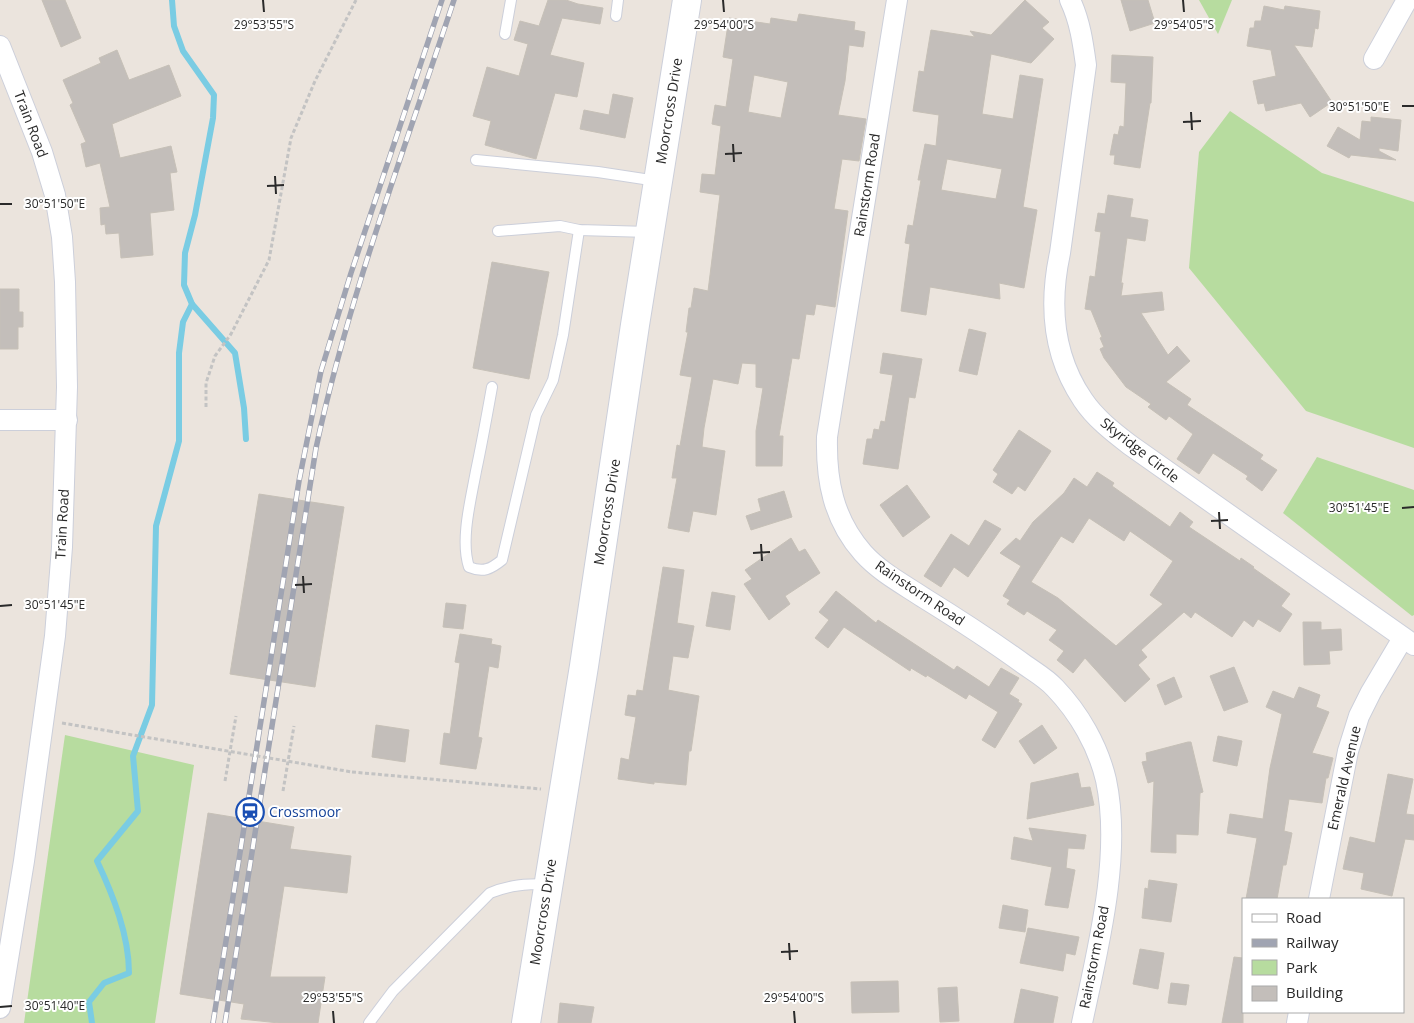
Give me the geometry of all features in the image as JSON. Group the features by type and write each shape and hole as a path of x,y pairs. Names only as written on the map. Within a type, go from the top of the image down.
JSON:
{"street":[{"name":"Moorcross Drive","path":"526,1023 687,0"},
{"name":"Rainstorm Road","path":"897,0 827,437 826,466 830,488 838,512 848,532 863,553 880,569 981,634 1054,686 1072,707 1094,746 1106,780 1112,835 1110,868 1103,916 1082,1023"},
{"name":"Skyridge Circle","path":"1070,0 1076,12 1083,39 1086,65 1053,299 1054,322 1063,365 1084,401 1095,415 1130,445 1409,642"},
{"path":"1374,59 1407,0"},
{"name":"Train Road","path":"0,46 42,152 55,195 62,237 65,282 67,420 62,547 55,636 0,1008"},
{"path":"0,420 67,420"},
{"name":"Emerald Avenue","path":"1319,898 1348,751 1359,716 1371,692 1409,642"}],"lane":[{"path":"505,34 511,0"},
{"path":"616,16 618,0"},
{"path":"476,160 598,172 658,181"},
{"path":"498,230 560,226 579,230 650,232"},
{"path":"492,387 473,491 466,545 466,557 469,567 483,571 491,569 502,560 536,415 553,380 563,335 579,230"},
{"path":"369,1023 393,991 490,893 503,887 521,884 548,884"}],"path":[{"path":"206,407 206,383 215,356 231,334 268,260 291,138 296,123 356,0"},
{"path":"225,781 236,716"},
{"path":"44,720 352,772 563,791"},
{"path":"283,791 294,726"}],"green space":[{"path":"1199,0 1232,0 1218,34"},
{"path":"1230,111 1322,173 1414,202 1414,448 1306,411 1189,268 1199,152"},
{"path":"1317,457 1414,490 1414,615 1412,616 1283,513"},
{"path":"65,735 194,765 155,1023 24,1023"}],"building":[{"path":"42,0 65,0 81,38 61,47"},
{"path":"548,0 566,0 603,8 600,24 562,18 550,55 584,63 577,97 555,93 536,159 485,145 491,121 473,116 487,67 519,76 528,44 514,40 520,21 539,26"},
{"path":"1025,0 1049,22 1042,28 1054,39 1031,63 991,54 982,114 1013,119 1020,75 1043,79 1023,207 1037,210 1024,288 999,283 1000,299 930,287 926,315 901,311 910,244 905,243 908,225 913,226 921,180 918,180 925,144 936,146 939,115 913,111 919,71 924,72 931,30 975,37 970,31 991,35","holes":["947,159 1002,169 996,199 941,190"]},
{"path":"1121,0 1148,0 1155,23 1130,31"},
{"path":"1264,6 1284,10 1285,6 1320,11 1318,29 1315,28 1312,47 1294,45 1332,102 1310,117 1301,103 1266,111 1264,103 1258,104 1253,81 1276,76 1271,50 1247,46 1250,28 1254,28 1255,21 1261,21"},
{"path":"799,14 855,22 854,30 865,32 863,47 849,45 845,81 838,115 866,119 859,161 842,159 834,209 848,211 835,307 816,304 814,315 806,314 799,359 792,358 779,436 783,436 782,466 756,466 756,431 763,388 756,387 756,364 742,363 738,384 713,379 702,447 725,451 716,515 693,511 689,532 668,528 677,478 672,478 677,445 680,446 692,377 680,375 688,332 686,332 689,308 691,308 694,288 708,291 720,195 700,192 702,174 715,175 721,126 712,124 715,105 726,107 733,59 723,57 729,18 770,24 771,18 797,22","holes":["754,75 788,82 781,118 748,112"]},
{"path":"117,50 129,80 169,65 181,96 112,124 120,158 171,146 177,172 170,173 174,210 150,213 153,255 121,258 119,233 106,234 105,224 101,225 100,208 110,207 100,163 86,167 81,144 86,142 70,105 73,103 63,80 101,63 99,58"},
{"path":"1112,55 1153,57 1151,103 1140,168 1114,164 1115,155 1110,155 1114,134 1118,135 1120,126 1124,127 1126,83 1111,82"},
{"path":"613,94 633,98 625,138 580,129 584,110 609,115"},
{"path":"1371,117 1401,120 1398,151 1379,148 1379,151 1396,160 1351,155 1349,158 1327,146 1338,127 1360,140 1362,121 1371,122"},
{"path":"1108,195 1133,199 1130,217 1148,220 1145,241 1127,238 1121,296 1162,292 1164,310 1141,313 1168,355 1177,346 1190,361 1166,382 1191,399 1187,405 1263,455 1260,459 1277,470 1262,491 1246,479 1248,476 1213,453 1199,474 1177,459 1193,434 1169,416 1166,420 1148,407 1151,404 1126,387 1104,358 1100,349 1104,347 1100,338 1102,337 1091,310 1085,309 1090,276 1095,277 1101,232 1095,231 1098,213 1105,214"},
{"path":"492,262 549,272 529,379 473,368"},
{"path":"0,289 19,289 19,312 23,312 23,327 18,327 18,349 0,349"},
{"path":"969,329 986,333 977,375 959,371"},
{"path":"883,353 922,359 915,398 909,397 898,469 863,464 867,439 872,439 874,429 879,430 881,421 885,422 893,375 880,373"},
{"path":"1019,430 1051,451 1025,491 1018,486 1012,494 993,482 998,474 993,470"},
{"path":"1097,472 1114,483 1112,486 1170,527 1180,512 1193,522 1189,527 1240,561 1241,558 1290,594 1281,606 1292,614 1280,632 1258,619 1253,627 1244,620 1232,637 1195,612 1191,618 1184,612 1141,650 1147,657 1138,665 1150,679 1125,702 1085,658 1073,673 1057,660 1064,651 1049,640 1057,630 1027,611 1024,615 1007,604 1010,600 1003,596 1021,566 1000,553 1016,538 1020,541 1033,522 1064,493 1074,478 1087,487","holes":["1089,518 1124,541 1130,531 1173,561 1150,595 1163,604 1116,646 1058,598 1031,582 1061,536 1073,543"]},
{"path":"907,485 930,517 903,537 880,505"},
{"path":"784,491 792,517 751,530 746,516 761,511 758,499"},
{"path":"259,494 344,507 315,687 230,674"},
{"path":"985,520 1001,529 968,577 954,567 941,587 924,576 951,534 969,546"},
{"path":"791,538 799,552 805,549 820,573 785,596 790,604 769,620 744,584 752,579 745,570"},
{"path":"663,567 684,570 677,623 694,626 688,658 673,656 668,690 699,696 691,751 689,751 686,785 654,782 654,784 618,779 621,758 629,760 636,717 625,715 628,695 636,696 637,690 643,691"},
{"path":"836,591 876,623 878,620 954,670 957,666 989,687 1001,668 1019,678 1009,694 1022,704 995,748 982,740 998,712 969,694 966,699 927,675 926,677 911,668 910,671 844,627 828,648 815,638 829,620 819,612"},
{"path":"712,592 735,596 730,630 706,626"},
{"path":"446,603 466,605 463,629 443,627"},
{"path":"1303,622 1321,622 1321,630 1341,629 1342,650 1329,651 1330,664 1304,665"},
{"path":"460,634 492,639 491,644 501,646 498,668 489,666 478,737 482,738 476,769 440,764 444,733 450,734 460,663 455,662"},
{"path":"1234,667 1248,702 1224,711 1210,676"},
{"path":"1174,677 1182,697 1165,705 1157,685"},
{"path":"1299,687 1320,695 1316,707 1329,712 1312,753 1333,758 1328,778 1326,778 1322,803 1289,799 1284,831 1292,833 1286,865 1283,865 1277,898 1246,898 1257,838 1227,833 1230,814 1263,819 1270,768 1282,714 1266,707 1273,691 1294,699"},
{"path":"376,725 409,730 405,762 372,757"},
{"path":"1042,725 1057,748 1034,764 1019,741"},
{"path":"1218,736 1242,741 1237,766 1213,761"},
{"path":"1191,742 1203,792 1200,793 1198,835 1176,834 1176,853 1151,852 1154,781 1148,783 1142,762 1147,761 1146,753"},
{"path":"1078,773 1081,788 1090,787 1094,805 1027,819 1031,783"},
{"path":"1388,774 1413,779 1406,814 1414,815 1414,840 1405,839 1392,896 1361,889 1364,873 1343,869 1350,837 1375,843"},
{"path":"208,813 294,827 290,849 351,856 347,893 284,886 270,977 325,977 318,1023 279,1023 241,1019 244,1004 180,994"},
{"path":"1029,828 1086,835 1084,849 1068,848 1066,868 1075,870 1068,908 1045,905 1052,867 1011,859 1014,837 1033,841"},
{"path":"1149,880 1177,884 1171,922 1142,918 1145,888 1148,889"},
{"path":"1003,905 1028,910 1025,932 999,928"},
{"path":"1028,928 1079,937 1075,955 1066,953 1063,971 1020,963"},
{"path":"1140,949 1164,953 1158,989 1133,984"},
{"path":"1234,957 1242,958 1243,1023 1222,1023"},
{"path":"898,981 899,1012 852,1013 851,982"},
{"path":"1171,983 1189,985 1186,1005 1168,1003"},
{"path":"957,987 959,1021 940,1022 938,988"},
{"path":"1021,989 1058,997 1053,1023 1014,1023"},
{"path":"560,1003 594,1007 591,1023 558,1023"}],"waterway":[{"path":"92,1023 89,1002 104,983 129,973 123,930 109,888 97,861 138,811 133,756 152,705 156,526 179,441 179,353 183,322 192,304 184,285 185,253 195,215 213,118 214,95 183,51 174,26 172,0"},
{"path":"192,304 235,353 244,408 246,439"}],"railway":[{"path":"213,1023 299,481 321,371 351,273 442,0"},
{"path":"225,1023 316,448 329,391 361,278 454,0"}],"place":[{"name":"Crossmoor","path":"250,812"}]}
